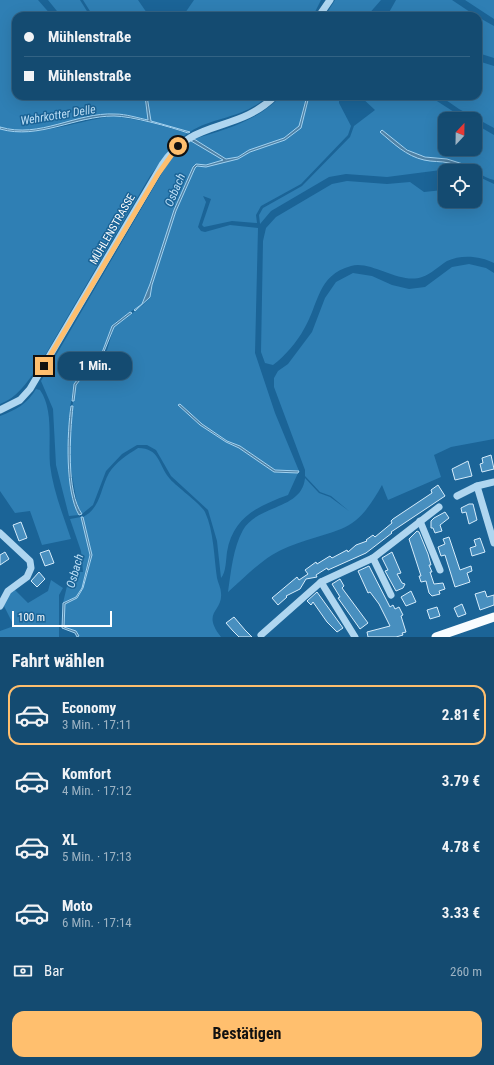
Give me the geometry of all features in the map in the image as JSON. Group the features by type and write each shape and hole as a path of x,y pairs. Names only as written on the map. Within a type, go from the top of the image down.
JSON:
{"main road":[{"path":"436,637 494,617"}],"street":[{"path":"322,12 330,0"},
{"name":"MÜHLENSTRASSE","path":"0,410 20,400 32,386 159,171 173,150 185,140 196,134 251,115 270,100"},
{"path":"457,496 477,486 494,482"},
{"path":"477,486 494,543"},
{"path":"260,635 321,582 373,558 439,507"},
{"path":"420,522 440,570"},
{"path":"0,533 31,564 31,572 27,577 12,586 0,606"},
{"path":"373,558 391,595"},
{"path":"321,582 355,637"}],"shaded area":[{"path":"0,0 38,0 48,12 12,12 12,100 146,100 149,120 126,115 112,114 42,129 14,130 0,127"},
{"path":"48,0 80,0 88,12 58,12"},
{"path":"83,0 138,0 146,12 90,12"},
{"path":"194,0 321,0 315,12 186,12"},
{"path":"335,0 381,0 370,12 328,12"},
{"path":"396,0 452,0 470,12 389,12"},
{"path":"465,0 494,0 494,19"},
{"path":"482,19 494,26 494,58 482,54"},
{"path":"482,62 494,66 494,128 482,121 482,112 465,112 446,100 482,100"},
{"path":"146,100 148,100 151,121 190,132 188,133 162,125 121,116 100,117 29,132 14,132 0,129 0,127 15,130 44,128 101,114 123,115 148,120"},
{"path":"148,100 262,100 249,109 209,123 190,132 151,121"},
{"path":"277,100 306,100 299,126 284,138 249,150 238,157 226,159 194,139 230,128 252,118"},
{"path":"306,100 308,100 301,128 285,140 250,152 238,159 206,167 197,166 195,168 176,211 152,285 150,297 135,311 134,310 142,304 174,210 193,167 196,164 206,165 223,160 191,141 194,139 226,159 238,157 249,150 284,138 299,126"},
{"path":"308,100 339,100 339,103 351,126 348,135 301,184 261,206 256,215 257,223 232,221 204,227 202,225 211,199 203,196 206,202 198,227 201,231 205,232 230,225 258,228 255,353 275,413 299,471 275,470 240,446 227,441 202,424 180,404 178,405 200,425 226,442 239,448 274,472 298,473 288,495 257,509 248,514 241,521 230,540 225,569 221,578 217,541 208,510 171,476 156,450 147,445 137,445 122,454 106,471 93,505 82,514 78,509 70,464 72,408 76,385 107,350 114,327 143,305 150,297 152,285 176,211 195,168 197,166 206,167 238,159 250,152 285,140 301,128"},
{"path":"364,100 435,100 454,112 438,112 438,156 482,156 482,128 494,135 494,180 482,175 482,164 463,164 412,152 382,130 397,146 407,153 422,159 449,164 438,164 438,170 387,177 346,174 329,177 271,211 260,224 259,215 263,208 302,186 350,137 354,126 375,110"},
{"path":"115,116 148,122 188,133 174,144 150,176 37,369 16,394 0,404 0,129 27,132 57,128"},
{"path":"382,130 407,150 425,157 447,159 463,164 427,161 417,158 400,149 380,132"},
{"path":"191,141 224,160 206,165 196,164 193,167 174,210 158,262 142,304 112,326 100,358 85,370 74,384 70,408 68,464 69,479 76,509 79,515 69,516 56,465 53,409 41,381 165,168 178,150"},
{"path":"482,178 494,184 494,263 477,257 458,257 447,261 425,276 413,279 404,278 367,266 359,265 340,270 331,276 325,283 309,319 294,344 273,365 265,363 261,352 263,241 266,228 276,217 332,184 347,181 387,184 410,182 424,192 438,191 438,208 482,208"},
{"path":"469,264 486,268 494,273 494,439 451,447 434,455 441,477 388,500 382,485 370,505 354,522 341,529 297,543 272,555 228,592 231,568 237,544 243,530 259,515 288,502 296,496 302,488 305,478 319,493 330,497 349,511 331,496 320,492 305,476 305,470 274,387 274,378 278,371 288,364 312,332 325,298 336,282 353,273 372,276 392,285 409,289 425,287 452,267"},
{"path":"130,312 132,313 114,327 101,359 87,371 76,385 74,401 72,401 74,384 85,370 100,358 112,326"},
{"path":"36,389 40,390 47,407 50,426 51,474 71,539 42,545 30,511 15,513 0,491 0,416 21,406 29,399"},
{"path":"180,404 202,424 227,441 240,446 275,470 299,471 298,473 274,472 239,448 226,442 200,425 178,405"},
{"path":"71,406 73,406 70,447 71,478 73,492 82,514 79,515 74,505 69,478 68,446"},
{"path":"138,448 151,451 155,454 170,479 199,504 205,512 212,536 217,578 221,591 221,599 214,612 213,622 221,637 79,637 76,631 64,627 65,604 77,598 83,588 92,555 83,517 93,509 97,503 106,479 115,465"},
{"path":"81,517 90,555 82,588 76,597 63,603 67,586 76,572 83,572 81,551 70,519"},
{"path":"81,517 83,517 92,555 83,588 77,598 65,604 64,627 76,631 79,636 77,637 75,633 62,628 63,603 76,597 82,588 90,555"},
{"path":"51,580 63,588 59,595 59,637 0,637 0,631 14,626 3,604 13,588 28,603 48,591"}],"building":[{"path":"491,455 494,469 482,472 480,464 483,463 482,458"},
{"path":"468,461 472,476 455,480 452,469"},
{"path":"438,485 445,496 391,532 392,533 366,553 328,570 327,568 316,575 317,577 306,579 300,589 286,596 287,597 278,605 272,598 297,577 299,580 308,574 305,570 316,562 317,564 330,556 332,558 347,550 348,552 356,545 367,541 366,540 373,535 375,537 392,523 391,521 393,519 432,493 431,490"},
{"path":"469,504 473,504 477,520 469,524 466,512 462,513 461,508"},
{"path":"445,512 449,518 440,525 442,531 435,533 433,528 431,528 431,521"},
{"path":"21,522 27,538 19,541 13,525"},
{"path":"417,531 419,532 428,554 431,565 429,565 432,572 430,572 434,584 443,583 445,589 439,591 440,594 432,596 429,593 426,581 421,582 419,576 421,576 409,539"},
{"path":"449,537 460,570 471,566 472,571 467,573 470,582 455,587 445,555 441,556 438,547 445,544 443,539"},
{"path":"480,538 485,552 472,556 470,548 476,546 474,540"},
{"path":"49,550 54,563 45,566 40,553"},
{"path":"5,552 9,559 0,565 0,555"},
{"path":"392,552 401,573 397,574 402,583 405,584 403,588 396,591 385,571 388,570 382,558"},
{"path":"369,566 390,607 393,605 395,609 399,607 403,615 401,616 406,632 402,633 403,635 396,637 368,637 367,632 390,626 379,604 370,592 368,593 358,571"},
{"path":"39,572 45,579 37,587 31,581"},
{"path":"340,579 344,586 342,588 368,623 360,629 338,598 340,597 332,584"},
{"path":"411,591 416,602 406,606 401,597"},
{"path":"485,591 487,597 494,595 494,605 480,610 475,594"},
{"path":"317,592 343,628 337,632 327,622 313,602 311,605 307,601"},
{"path":"462,604 466,614 458,617 454,608"},
{"path":"437,607 440,616 430,619 427,610"},
{"path":"234,617 252,637 239,637 233,631 226,623"}],"route":[{"path":"44,366 166,160 178,146"}],"water label":[{"name":"Wehrkotter Delle","path":"58,115"},
{"name":"Osbach","path":"175,190"},
{"name":"Osbach","path":"75,571"}]}
